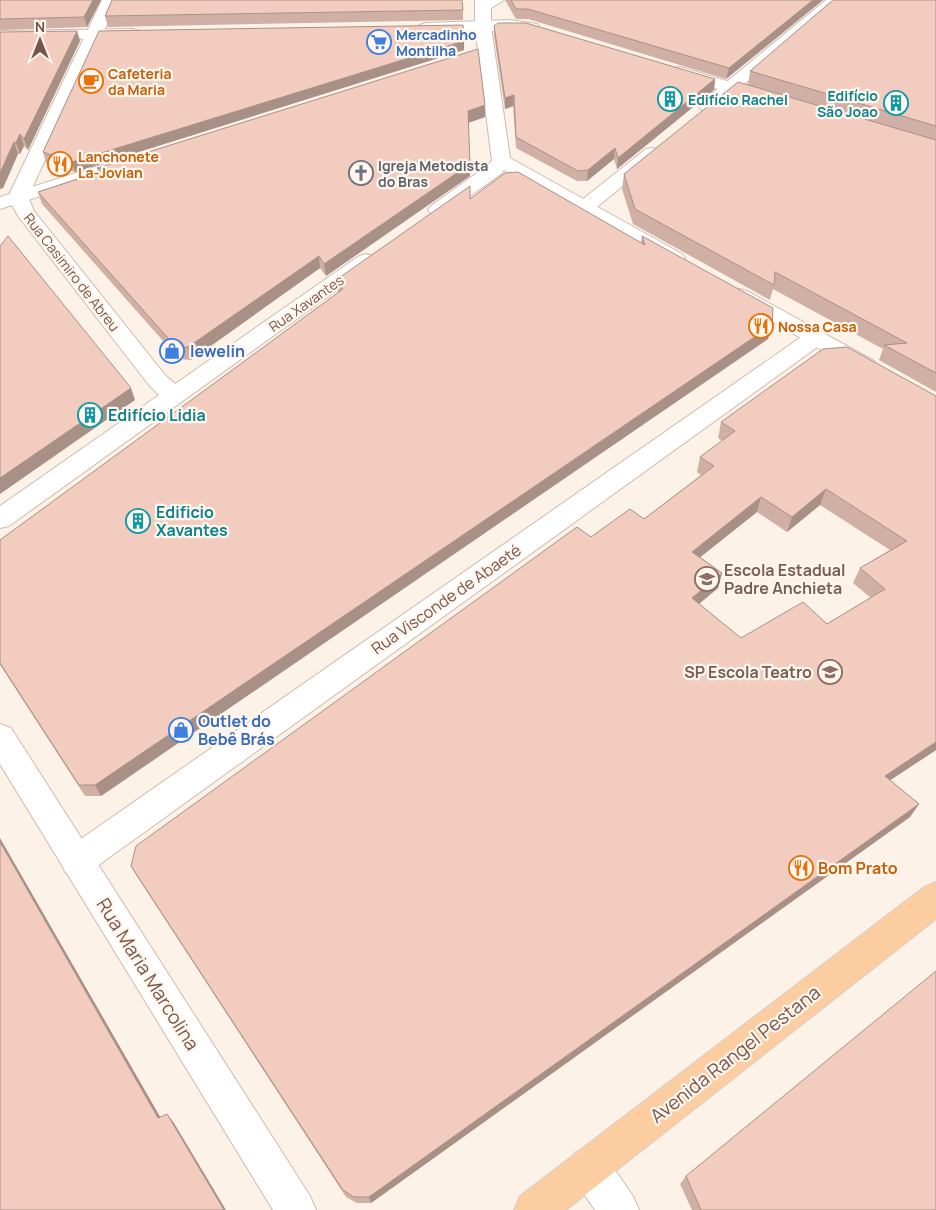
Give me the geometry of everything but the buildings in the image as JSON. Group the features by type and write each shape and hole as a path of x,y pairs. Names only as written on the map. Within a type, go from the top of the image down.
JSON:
{"main road":[{"name":"Avenida Rangel Pestana","path":"534,1210 936,898"}],"street":[{"name":"Rua Casimiro de Abreu","path":"110,0 95,35 9,200 25,212 157,380 173,396"},
{"path":"695,117 835,0"},
{"path":"422,221 496,169 501,161 478,53 487,2"},
{"path":"414,28 519,25 546,31"},
{"path":"0,36 152,34"},
{"path":"664,67 783,104"},
{"path":"585,207 665,142"},
{"path":"9,200 152,155"},
{"path":"501,161 688,265"},
{"name":"Rua Xavantes","path":"0,519 382,249"},
{"path":"722,284 884,376"},
{"name":"Rua Visconde de Abaeté","path":"77,861 815,338"},
{"name":"Rua Maria Marcolina","path":"0,737 296,1210"},
{"path":"589,1167 620,1210"}],"place":[{"name":"Mercadinho Montilha","path":"379,42"},
{"name":"Cafeteria da Maria","path":"91,81"},
{"name":"Edifício Rachel","path":"670,99"},
{"name":"Edifício São Joao","path":"896,103"},
{"name":"Lanchonete La-Jovian","path":"60,164"},
{"name":"Igreja Metodista do Bras","path":"361,173"},
{"name":"Nossa Casa","path":"761,326"},
{"name":"Iewelin","path":"172,351"},
{"name":"Edifício Lidia","path":"90,415"},
{"name":"Edificio Xavantes","path":"138,521"},
{"name":"Escola Estadual Padre Anchieta","path":"707,579"},
{"name":"SP Escola Teatro","path":"830,672"},
{"name":"Outlet do Bebê Brás","path":"181,730"},
{"name":"Bom Prato","path":"801,868"}]}
